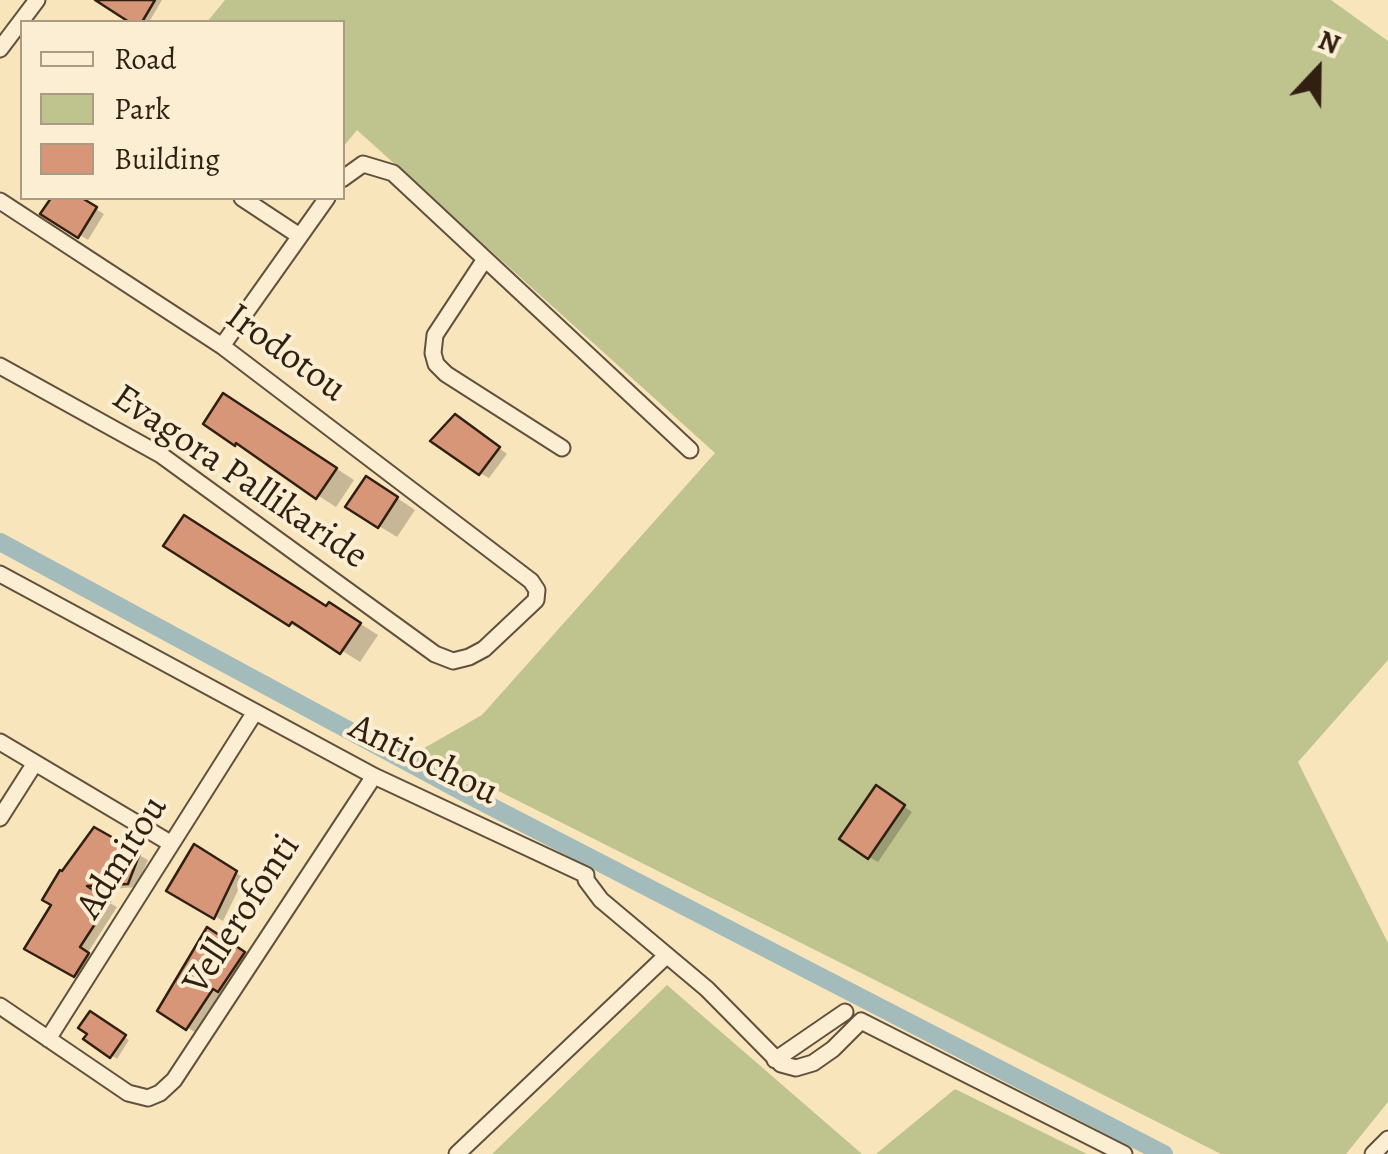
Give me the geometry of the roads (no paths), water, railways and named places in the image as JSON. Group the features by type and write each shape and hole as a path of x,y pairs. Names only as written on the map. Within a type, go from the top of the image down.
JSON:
{"street":[{"path":"22,20 37,0"},
{"path":"3,44 20,22"},
{"path":"345,177 363,164 374,164 393,173 690,450"},
{"path":"245,200 298,235"},
{"path":"222,346 325,200"},
{"name":"Irodotou","path":"0,201 222,346 521,573 538,590 530,609 484,649 453,660 434,654"},
{"path":"486,259 436,335 436,364 562,448"},
{"name":"Evagora Pallikaride","path":"0,366 161,455 434,654"},
{"name":"Antiochou","path":"0,574 374,776 586,874 601,900 718,999 774,1060"},
{"name":"Admitou","path":"48,1039 255,712"},
{"path":"0,742 170,843"},
{"path":"0,818 35,762"},
{"name":"Vellerofonti","path":"48,1039 135,1096 148,1098 166,1089 374,776"},
{"path":"457,1154 666,956"},
{"path":"0,1006 48,1039"},
{"path":"774,1060 845,1012"},
{"path":"774,1060 796,1068 813,1063 833,1050 861,1021 1124,1154"},
{"path":"1372,1154 1388,1139"}],"waterway":[{"path":"0,542 463,792 1164,1154"}]}
